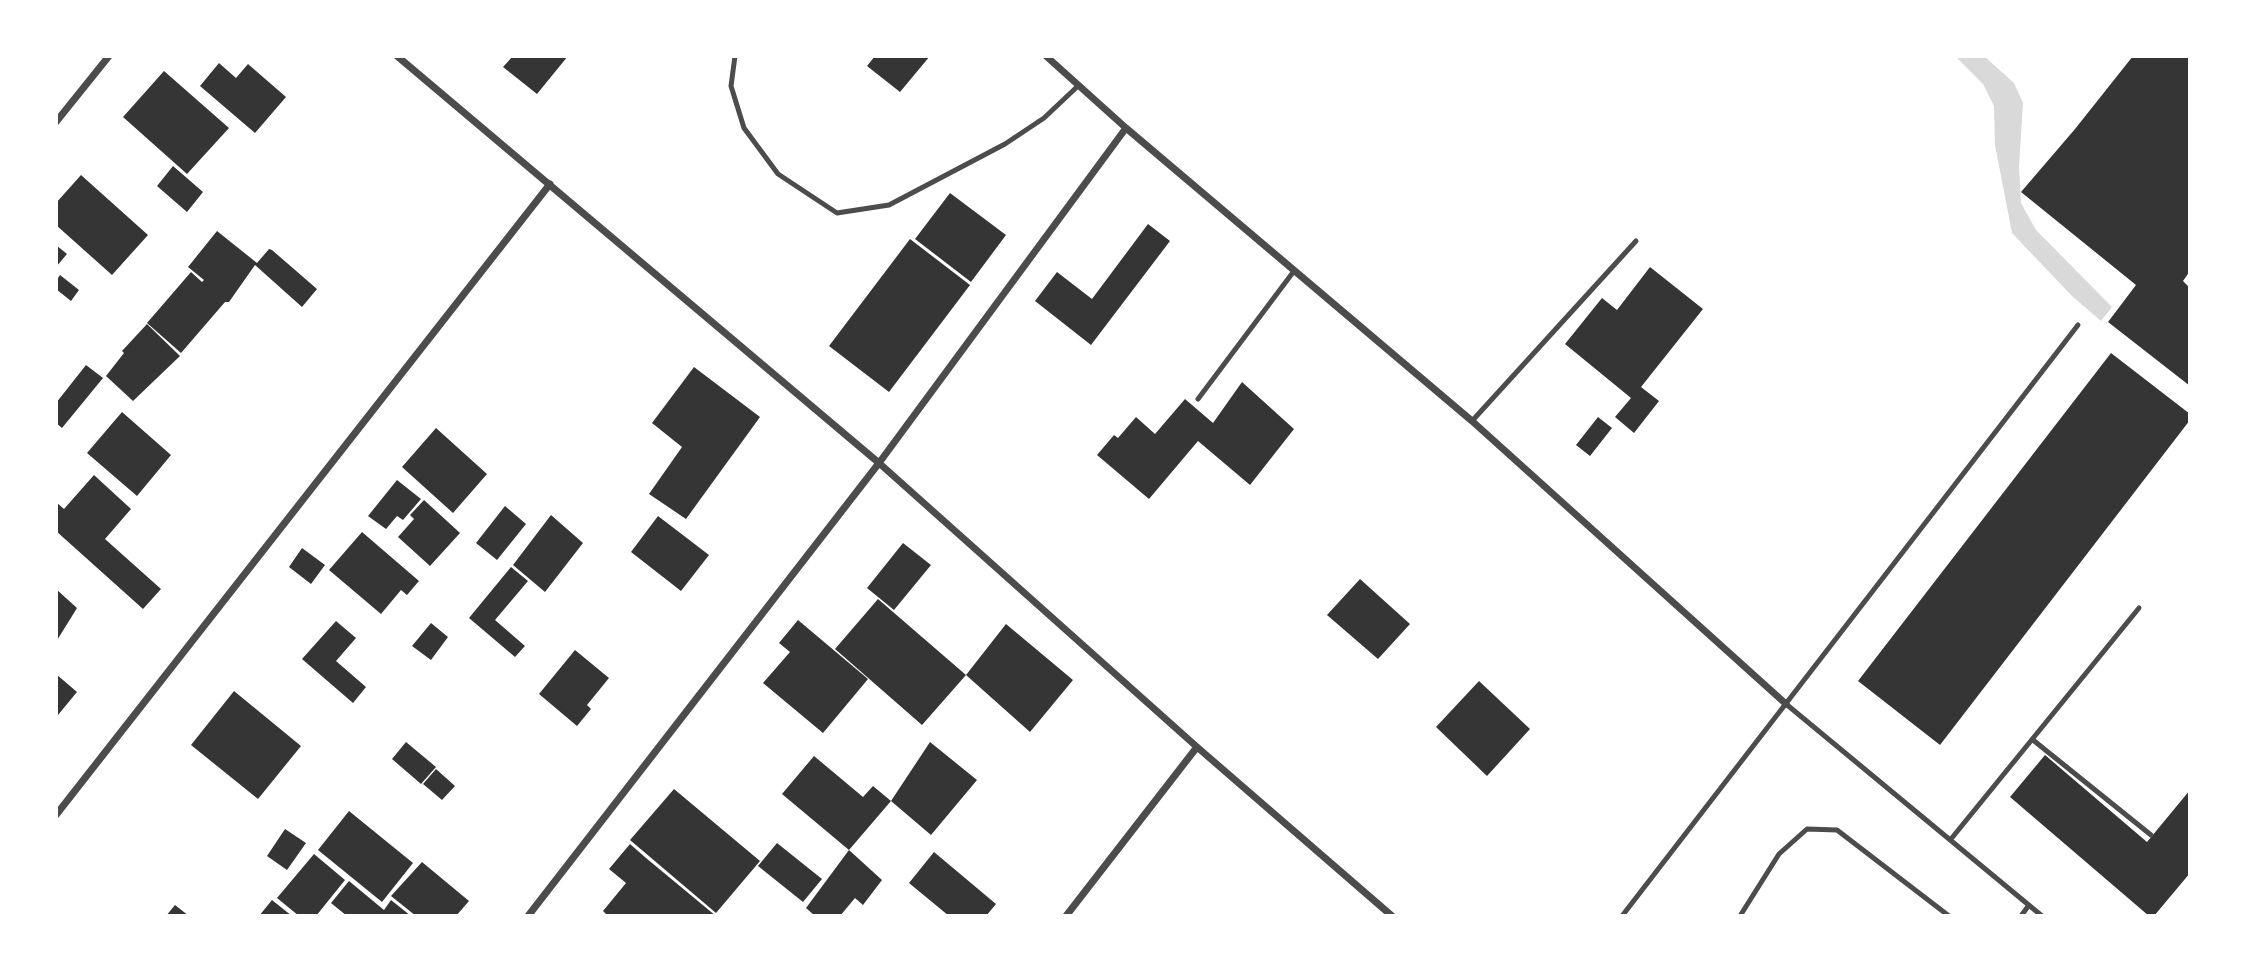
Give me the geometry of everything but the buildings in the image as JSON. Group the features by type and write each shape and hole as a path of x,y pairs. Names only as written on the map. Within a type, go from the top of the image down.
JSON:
{"street":[{"path":"56,122 109,56"},
{"path":"397,56 879,463 1197,747 1392,916"},
{"path":"1046,56 1125,128 1472,421 1786,704"},
{"path":"528,916 879,463 1125,128"},
{"path":"56,815 550,184"},
{"path":"1066,916 1197,747"}],"lane":[{"path":"735,56 731,86 744,128 778,174 837,214 889,205 970,162 1044,118 1079,85"},
{"path":"1472,421 1636,241"},
{"path":"1198,399 1294,271"},
{"path":"1622,916 2078,324"},
{"path":"1951,839 2139,608"},
{"path":"1786,704 2042,916"},
{"path":"2034,740 2151,835"},
{"path":"1740,916 1779,854 1807,829 1837,830 1950,916"},
{"path":"2021,916 2029,905"}],"shaded area":[{"path":"1955,56 1984,56 2014,83 2023,103 2019,167 2021,203 2036,230 2112,307 2101,321 2072,296 2012,233 1995,145 1994,106 1983,84"}]}
